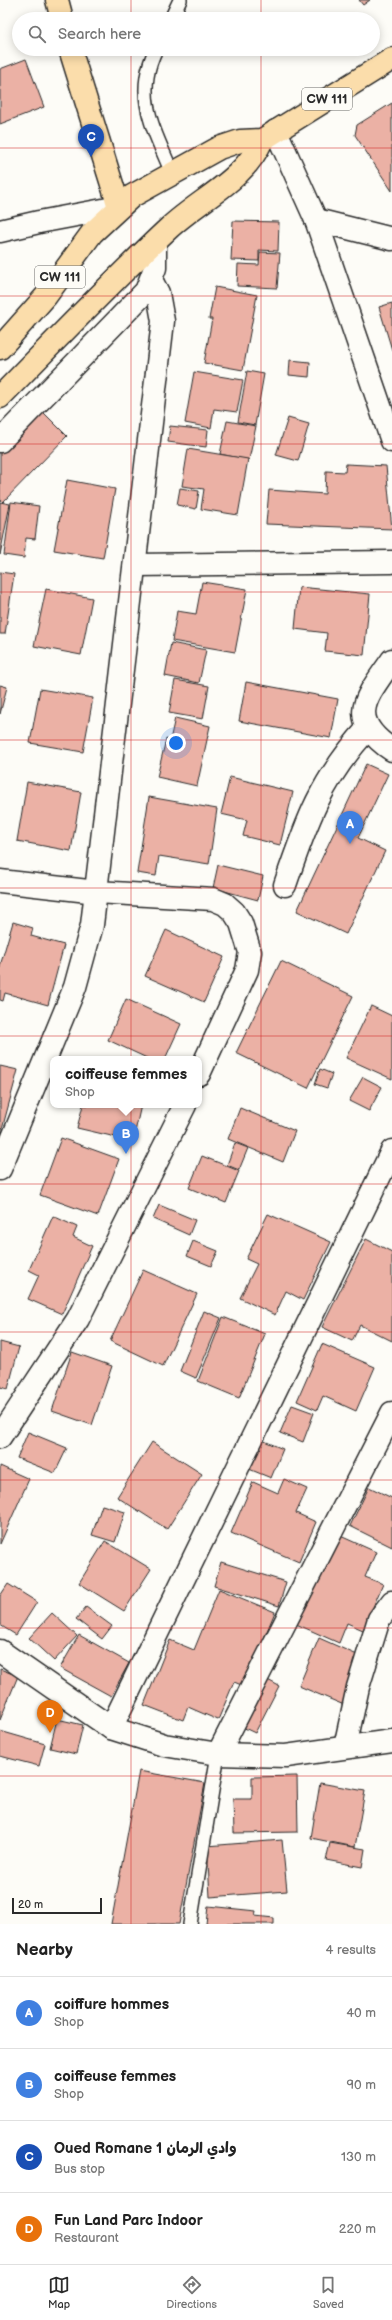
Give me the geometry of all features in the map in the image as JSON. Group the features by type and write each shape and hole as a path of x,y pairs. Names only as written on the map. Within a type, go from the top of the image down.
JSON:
{"main road":[{"path":"57,0 60,12"},
{"path":"72,56 119,207"},
{"name":"CW 111","path":"0,348 46,296 92,233 132,196 172,173 229,144 269,135 392,59"},
{"path":"0,397 154,242 186,213 240,174 269,135"}],"street":[{"path":"269,135 316,220 392,441"},
{"path":"0,231 119,207"},
{"path":"316,220 392,238"},
{"path":"0,440 138,300 151,280 156,261 154,242"},
{"path":"0,1169 75,987 92,925 163,321 158,293 151,280"},
{"path":"135,565 392,562"},
{"path":"392,660 365,703 364,716 368,728 375,738 392,750"},
{"path":"285,885 307,821 318,797 348,750 368,728"},
{"path":"0,881 97,892 213,899 225,904 234,912 241,923 250,952 247,970 202,1068"},
{"path":"0,1437 78,1320 184,1108"},
{"path":"111,1728 392,1151"},
{"path":"218,1754 392,1413"},
{"path":"345,1747 358,1687 379,1619 392,1602"},
{"path":"0,1651 111,1728 164,1745 218,1754 286,1756 392,1741"}],"lane":[{"path":"174,12 180,0"},
{"path":"154,56 145,86 148,114 172,173"},
{"path":"190,1924 218,1754"}],"building":[{"path":"359,0 370,0 363,5"},
{"path":"26,59 44,107 0,124 0,69"},
{"path":"392,103 392,191 355,135 357,125"},
{"path":"233,221 279,222 278,251 259,250 259,261 231,260"},
{"path":"260,252 280,253 277,288 237,286 238,264 259,265"},
{"path":"215,287 257,295 243,370 204,363 212,319 209,319"},
{"path":"392,303 392,350 379,307"},
{"path":"290,360 310,362 309,377 289,375"},
{"path":"247,371 264,374 255,425 238,422"},
{"path":"194,372 243,380 237,412 214,409 211,428 185,423"},
{"path":"37,406 67,436 3,502 0,499 0,444"},
{"path":"288,418 309,424 298,461 276,455"},
{"path":"227,421 256,426 249,460 220,454"},
{"path":"170,426 208,430 206,447 168,442"},
{"path":"188,449 248,459 238,515 201,509 204,489 182,486"},
{"path":"346,464 386,466 392,529 266,524 269,490 325,494 326,471 345,472"},
{"path":"67,480 115,489 103,558 54,550"},
{"path":"180,488 199,491 196,509 177,505"},
{"path":"0,502 10,504 0,555"},
{"path":"11,502 39,506 35,539 26,538 24,558 4,555"},
{"path":"0,572 14,574 5,634 0,634"},
{"path":"202,582 247,589 235,652 172,641 177,611 196,614"},
{"path":"299,587 370,594 364,655 325,651 327,633 295,629"},
{"path":"46,589 92,598 81,655 34,646"},
{"path":"171,643 206,650 199,683 165,676"},
{"path":"175,680 209,686 203,719 169,713"},
{"path":"246,682 338,699 331,738 239,721"},
{"path":"0,685 7,687 0,714"},
{"path":"40,689 93,698 83,752 30,743"},
{"path":"175,718 210,726 197,786 157,777 166,739 170,740"},
{"path":"366,764 388,774 358,838 385,851 346,934 297,911"},
{"path":"230,777 293,792 280,845 243,836 247,820 221,814"},
{"path":"27,782 81,792 71,851 17,841"},
{"path":"149,797 217,809 209,864 159,856 156,876 137,873"},
{"path":"218,865 263,876 258,900 213,888"},
{"path":"13,922 33,928 31,936 64,945 48,1005 5,993 3,1001 0,1000 0,966"},
{"path":"166,930 224,957 204,1002 145,976"},
{"path":"281,961 353,996 308,1088 236,1053"},
{"path":"126,999 181,1024 166,1056 143,1056 108,1040"},
{"path":"371,1006 392,1016 392,1079 346,1058"},
{"path":"0,1066 18,1070 1,1133 0,1133"},
{"path":"320,1069 332,1074 327,1088 315,1084"},
{"path":"363,1077 382,1087 369,1111 349,1101"},
{"path":"82,1108 140,1108 133,1141 77,1128"},
{"path":"240,1108 295,1131 283,1162 228,1139"},
{"path":"61,1138 119,1159 98,1216 40,1195"},
{"path":"235,1143 248,1148 239,1170 227,1165"},
{"path":"202,1156 239,1171 226,1203 189,1188"},
{"path":"159,1205 195,1220 189,1235 153,1219"},
{"path":"268,1214 331,1242 303,1300 286,1291 275,1315 240,1298 257,1264 246,1259"},
{"path":"53,1216 77,1227 73,1237 92,1246 62,1314 28,1299 39,1275 29,1270"},
{"path":"366,1239 392,1252 392,1341 360,1325 352,1341 322,1327"},
{"path":"193,1241 218,1251 211,1266 187,1256"},
{"path":"143,1270 197,1294 163,1366 110,1341"},
{"path":"204,1311 221,1318 196,1378 180,1371"},
{"path":"223,1317 265,1334 239,1398 198,1381"},
{"path":"0,1342 19,1347 8,1389 0,1387"},
{"path":"322,1344 375,1367 356,1411 323,1396 317,1410 297,1401"},
{"path":"72,1352 112,1366 92,1425 52,1411"},
{"path":"292,1405 314,1413 303,1442 280,1433"},
{"path":"28,1432 67,1448 55,1473 17,1458"},
{"path":"262,1440 283,1449 271,1478 249,1469"},
{"path":"152,1442 202,1474 167,1529 117,1497"},
{"path":"0,1466 29,1479 0,1544"},
{"path":"284,1479 307,1489 296,1513 316,1522 299,1562 231,1533 253,1482 278,1493"},
{"path":"369,1487 392,1498 392,1547 350,1526"},
{"path":"102,1505 125,1512 115,1542 92,1535"},
{"path":"336,1534 376,1552 365,1577 383,1584 363,1630 347,1623 339,1643 296,1624"},
{"path":"105,1541 151,1569 124,1611 79,1583"},
{"path":"221,1562 286,1582 279,1606 214,1586"},
{"path":"8,1584 37,1602 16,1635 0,1625 0,1596"},
{"path":"219,1589 275,1612 244,1686 234,1682 218,1720 188,1707 183,1720 144,1705 170,1640 194,1650"},
{"path":"86,1607 112,1626 102,1639 76,1619"},
{"path":"52,1613 77,1636 54,1661 29,1638"},
{"path":"79,1635 129,1663 111,1696 60,1668"},
{"path":"319,1638 364,1658 344,1705 299,1686"},
{"path":"0,1669 18,1676 0,1720"},
{"path":"260,1676 279,1686 255,1733 236,1724"},
{"path":"57,1719 83,1725 76,1754 50,1748"},
{"path":"0,1731 45,1744 39,1766 0,1756"},
{"path":"139,1771 205,1783 179,1924 111,1924"},
{"path":"297,1776 298,1832 234,1833 233,1799 252,1799 252,1777"},
{"path":"320,1783 365,1791 355,1847 311,1838"},
{"path":"282,1840 287,1891 210,1897 207,1846"},
{"path":"330,1843 365,1849 362,1867 326,1860"},
{"path":"208,1906 256,1911 255,1916 274,1918 274,1924 206,1924"}],"place":[{"name":"Oued Romane 1 وادي الرمان","path":"91,157"},
{"name":"coiffure hommes","path":"350,844"},
{"name":"coiffeuse femmes","path":"126,1154"},
{"name":"Fun Land Parc Indoor","path":"50,1733"}]}
